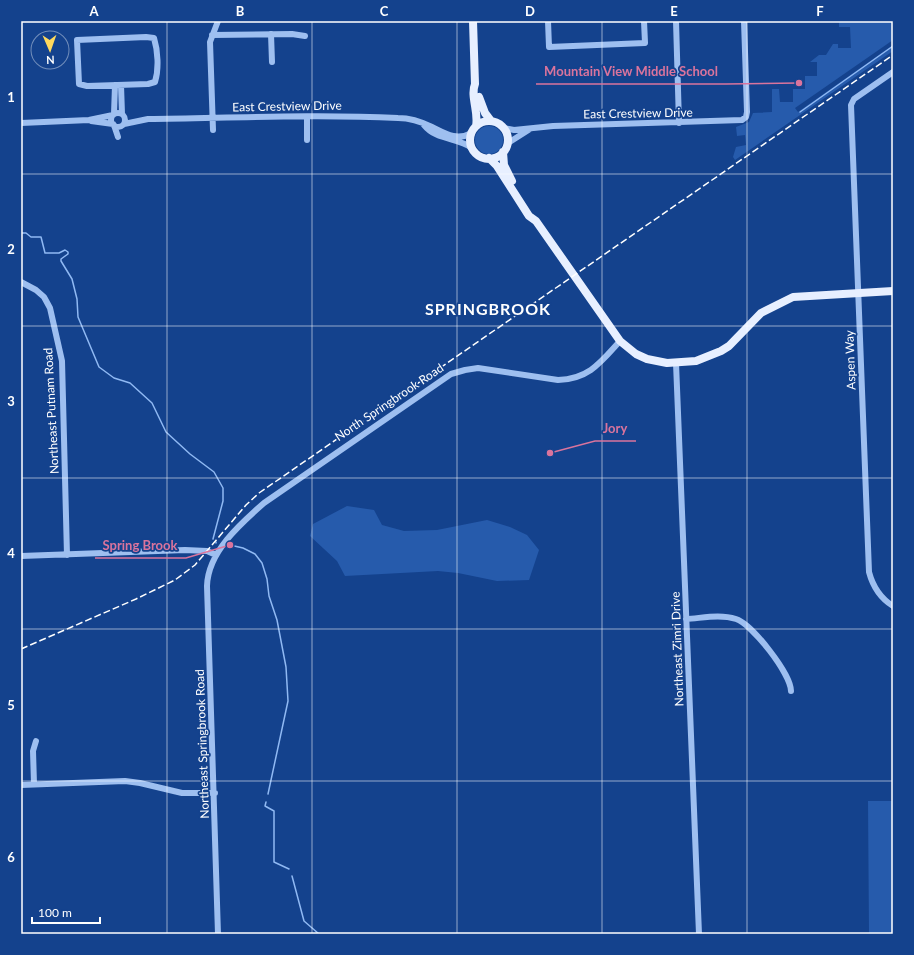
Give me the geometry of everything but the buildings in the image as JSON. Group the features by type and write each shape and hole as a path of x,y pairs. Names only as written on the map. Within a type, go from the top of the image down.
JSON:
{"main road":[{"path":"473,21 475,84 473,88 478,116 474,129 471,143 472,148 480,156 489,158 495,157 503,152 508,143 508,135 504,128 498,123 491,121 481,123 474,129"},
{"path":"475,84 478,88 485,113 491,121"},
{"path":"503,152 503,163 507,173 533,213 536,221 620,342 636,354 647,358 667,363 676,363 696,361 721,351 729,346 758,316 787,299 802,295 893,291"},
{"path":"489,158 497,166 529,216 536,221"}],"street":[{"path":"213,130 210,42 218,21"},
{"path":"548,21 549,47 645,43 644,21"},
{"path":"676,21 679,122"},
{"name":"East Crestview Drive","path":"504,128 531,129 576,125 739,121 745,118 747,112 744,21"},
{"path":"212,35 271,34 305,36"},
{"path":"271,34 272,62"},
{"path":"138,37 154,38 157,75 155,82 118,85 79,84 77,40 138,37"},
{"path":"843,112 851,112 851,105 854,99 893,72"},
{"path":"118,85 125,119 118,136 111,120 118,85"},
{"name":"Aspen Way","path":"851,112 869,572 876,590 886,602 893,606"},
{"path":"23,121 53,122 90,120 118,113 123,115"},
{"name":"East Crestview Drive","path":"123,115 148,119 307,117 397,118 412,120 449,136 463,136 474,129"},
{"path":"307,117 307,140"},
{"name":"East Crestview Drive","path":"123,124 148,119"},
{"path":"90,120 118,127 123,124"},
{"name":"East Crestview Drive","path":"424,125 428,130 439,136 462,143 472,148"},
{"name":"East Crestview Drive","path":"508,143 531,129"},
{"name":"Northeast Putnam Road","path":"21,282 36,290 44,297 50,308 62,361 67,555"},
{"name":"North Springbrook Road","path":"216,555 246,519 264,503 451,374 478,368 558,380 569,380 591,371 620,342"},
{"name":"Northeast Zimri Drive","path":"676,363 699,934"},
{"path":"21,556 185,550 207,551 216,555"},
{"name":"Northeast Springbrook Road","path":"216,555 208,571 207,586 215,793 218,934"},
{"path":"686,619 726,617 742,622 776,660 789,679 791,691"},
{"path":"34,784 33,751 36,741"},
{"path":"21,785 125,781 182,793 215,793"}],"shaded area":[{"path":"839,21 893,21 893,40 795,108 798,112 893,45 893,51 735,160 733,157 736,147 746,145 745,135 737,136 736,127 749,122 753,113 772,112 772,89 779,89 780,102 793,102 793,89 805,89 805,76 817,76 817,62 810,62 819,55 826,55 833,44 838,44 838,48 851,48 850,27 839,27"},
{"path":"489,126 499,130 503,140 499,150 489,154 479,150 475,140 479,130"},
{"path":"347,506 374,510 382,525 404,531 437,530 487,520 510,527 527,535 539,550 529,580 497,581 458,573 438,571 345,576 337,561 310,536 313,524"},
{"path":"868,801 893,801 893,934 869,934"}],"waterway":[{"path":"800,112 893,46"},
{"path":"21,233 26,233 31,237 41,237 45,253 59,253 65,250 68,252 68,254 61,259 61,261 72,279 77,299 78,317 99,367 114,378 130,383 152,403 166,432 190,454 214,472 223,488 223,501 213,539"},
{"path":"230,545 243,548 255,554 262,563 267,579 269,596 277,620 286,667 288,701 268,794"},
{"path":"266,802 265,806 274,811 274,862 289,869"},
{"path":"292,876 304,921 319,934"}],"railway":[{"path":"21,649 136,599 175,580 195,565 246,505 259,493 893,55"}],"place":[{"name":"Mountain View Middle School","path":"799,83"},
{"name":"Jory","path":"550,453"},
{"name":"Spring Brook","path":"230,545"}],"district":[{"name":"SPRINGBROOK","path":"488,308"}]}
